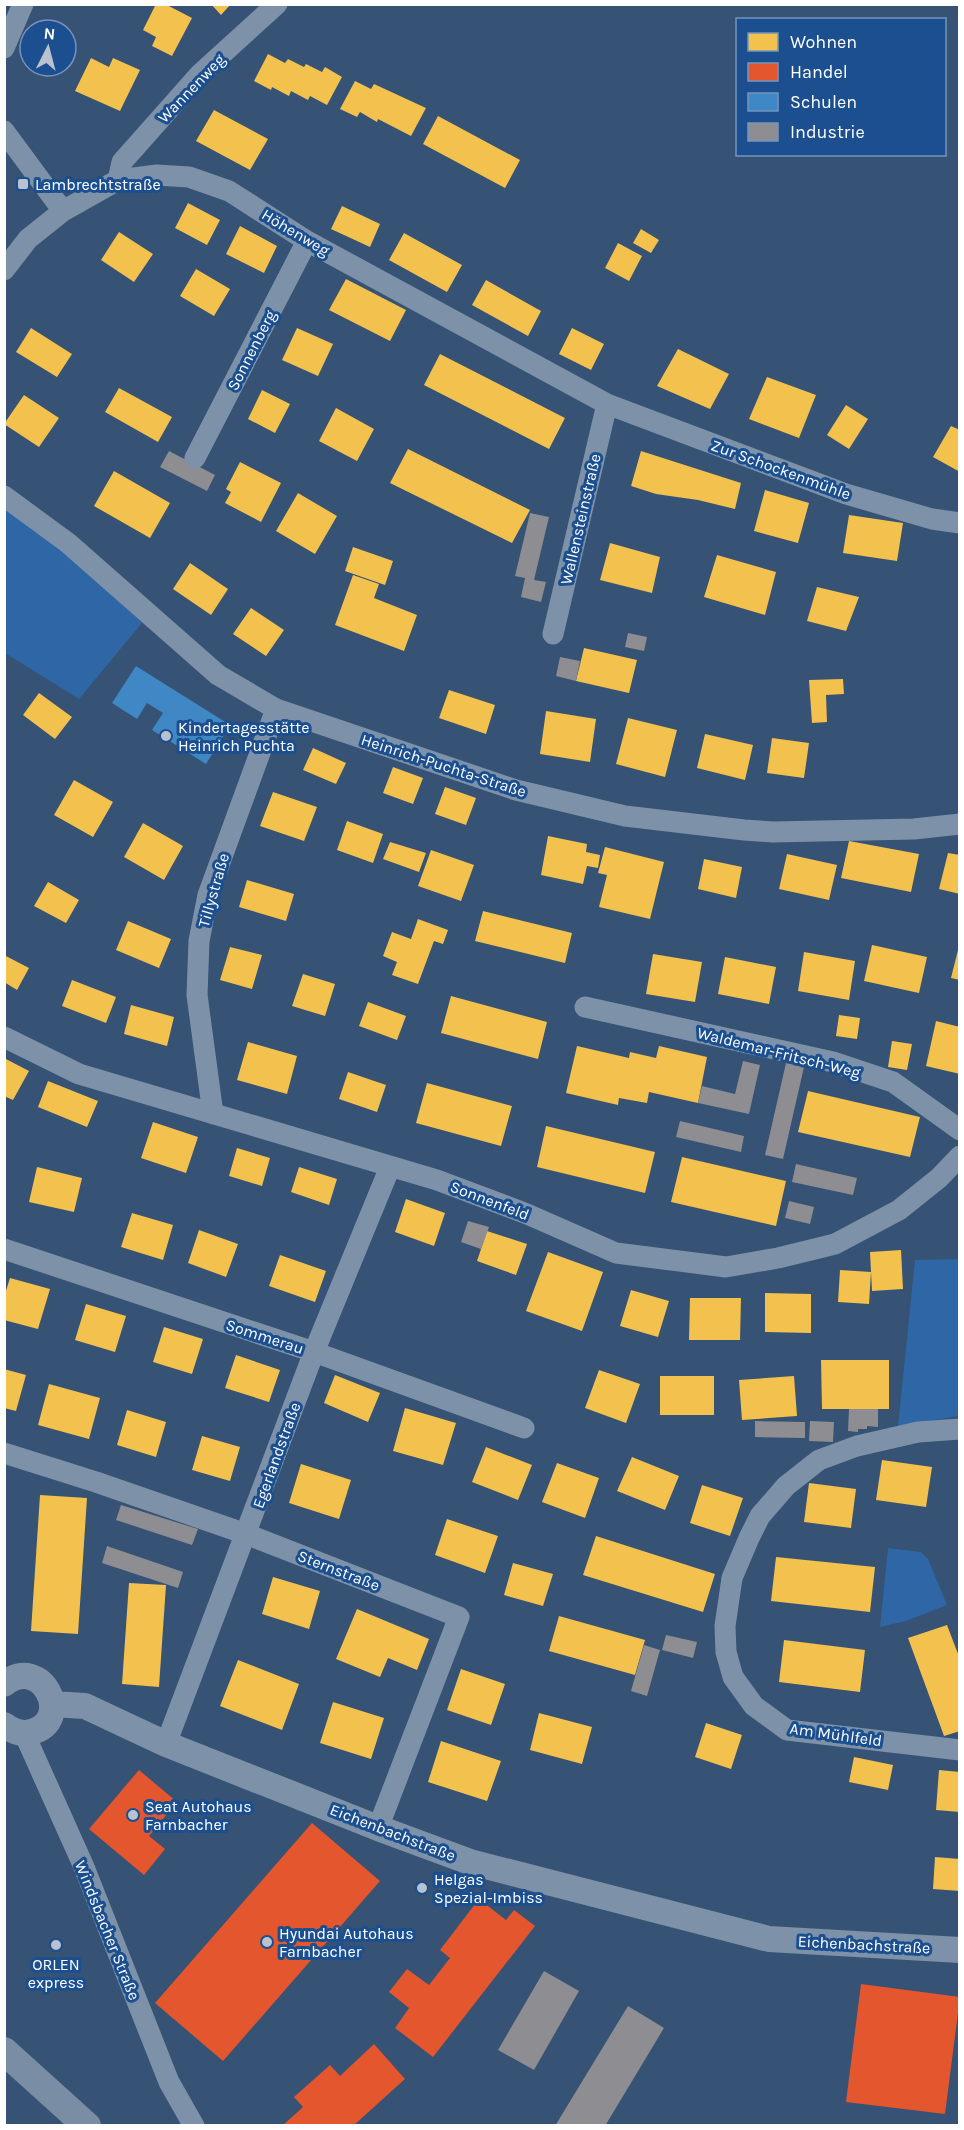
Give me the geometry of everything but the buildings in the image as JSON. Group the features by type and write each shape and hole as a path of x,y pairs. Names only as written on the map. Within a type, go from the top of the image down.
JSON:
{"main road":[{"path":"4,2051 87,2126"}],"street":[{"path":"4,48 23,4"},
{"name":"Wannenweg","path":"118,180 122,162 200,74 277,4"},
{"path":"4,131 11,149 63,211"},
{"name":"Höhenweg","path":"4,270 28,239 63,211 118,180 157,175 189,177 229,191 307,241 607,404"},
{"name":"Sonnenberg","path":"195,458 307,241"},
{"name":"Zur Schockenmühle","path":"607,404 846,494 933,519 960,523"},
{"name":"Wallensteinstraße","path":"553,634 607,404"},
{"name":"Heinrich-Puchta-Straße","path":"4,496 69,543 218,675 276,709 516,790 625,816 772,832 914,829 960,824"},
{"name":"Tillystraße","path":"213,1114 197,995 199,941 208,895 276,709"},
{"name":"Waldemar-Fritsch-Weg","path":"585,1007 833,1062 893,1082 960,1130"},
{"name":"Sonnenfeld","path":"4,1037 79,1074 437,1180 527,1214 616,1252 726,1267 778,1258 835,1244 899,1210 939,1178 960,1156"},
{"name":"Egerlandstraße","path":"166,1744 314,1352 390,1167"},
{"name":"Sommerau","path":"4,1249 314,1352 524,1428"},
{"name":"Am Mühlfeld","path":"960,1429 918,1432 857,1446 819,1460 786,1486 760,1515 732,1578 725,1626 726,1652 733,1677 754,1706 787,1730 960,1750"},
{"name":"Sternstraße","path":"4,1453 246,1534 459,1617 378,1828"},
{"path":"4,1684 19,1677 28,1677 38,1680 50,1694 52,1704 47,1721 33,1732 14,1729"},
{"name":"Eichenbachstraße","path":"52,1704 85,1706 166,1744 470,1862 769,1939 960,1950"},
{"name":"Windsbacher Straße","path":"14,1729 84,1867 165,2072 194,2126"}],"shaded area":[{"path":"4,508 68,553 142,623 79,699 5,653"},
{"path":"959,1259 959,1416 898,1426 915,1260"},
{"path":"888,1548 921,1552 928,1559 947,1605 906,1621 880,1627"}],"place":[{"name":"Lambrechtstraße","path":"23,184"},
{"name":"Kindertagesstätte Heinrich Puchta","path":"166,736"},
{"name":"Seat Autohaus Farnbacher","path":"133,1815"},
{"name":"Helgas Spezial-Imbiss","path":"422,1888"},
{"name":"Hyundai Autohaus Farnbacher","path":"267,1942"},
{"name":"ORLEN express","path":"56,1945"}]}
